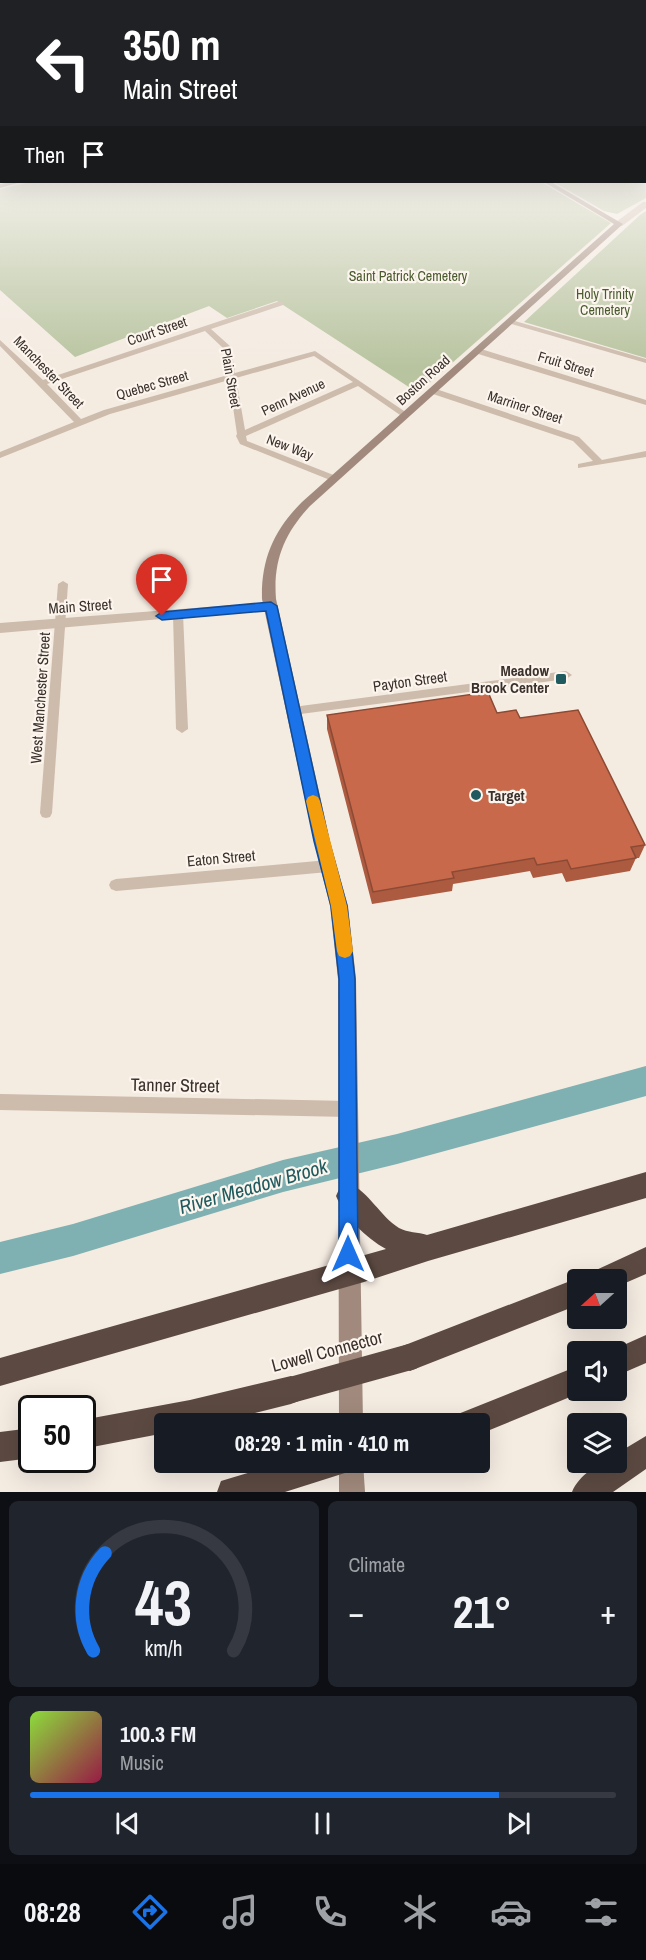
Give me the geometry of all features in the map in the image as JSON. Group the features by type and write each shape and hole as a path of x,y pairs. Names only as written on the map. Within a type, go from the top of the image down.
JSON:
{"highway":[{"path":"0,1372 646,1185"},
{"path":"349,1196 371,1222 396,1241 411,1247 428,1248"},
{"path":"627,1269 646,1260"},
{"name":"Lowell Connector","path":"96,1432 190,1414 291,1390 410,1357 567,1295"},
{"path":"627,1357 646,1349"},
{"path":"490,1415 567,1384"},
{"path":"0,1447 18,1445"},
{"path":"587,1492 646,1451"},
{"path":"232,1492 299,1473"}],"main road":[{"name":"Boston Road","path":"271,606 268,584 270,559 286,525 333,478 615,228"},
{"path":"271,606 344,939 347,979 351,1413"},
{"path":"351,1473 352,1492"}],"street":[{"name":"Court Street","path":"43,383 280,303"},
{"path":"511,321 646,361"},
{"name":"Plain Street","path":"206,328 226,343 240,436"},
{"name":"Manchester Street","path":"0,342 79,422"},
{"name":"Fruit Street","path":"478,351 646,403"},
{"name":"Quebec Street","path":"0,455 79,422 315,353 358,382"},
{"path":"358,382 406,415"},
{"name":"Penn Avenue","path":"240,436 358,382"},
{"name":"Marriner Street","path":"433,391 576,439 600,463"},
{"name":"New Way","path":"240,436 245,444 333,478"},
{"path":"581,466 646,454"},
{"name":"West Manchester Street","path":"46,813 63,584"},
{"name":"Main Street","path":"0,628 271,606"},
{"path":"178,614 182,729"},
{"name":"Payton Street","path":"293,711 566,675"},
{"name":"Eaton Street","path":"116,885 328,866"},
{"name":"Tanner Street","path":"0,1102 348,1109"}],"green space":[{"name":"Saint Patrick Cemetery","path":"0,228 606,228 418,393 277,301 227,318 209,306 75,357 0,290"},
{"name":"Holy Trinity Cemetery","path":"626,228 646,228 646,358 524,322"}],"building":[{"name":"Target","path":"488,692 497,713 516,710 520,718 578,710 645,845 631,847 636,858 571,869 567,860 537,865 534,858 452,872 454,878 373,892 327,715"}],"waterway":[{"name":"River Meadow Brook","path":"0,1258 73,1240 283,1176 397,1149 646,1081"}],"slow traffic":[{"path":"313,801 339,906 345,951"}],"place":[{"name":"Meadow Brook Center","path":"561,679"},
{"name":"Target","path":"476,795"}],"route":[{"path":"162,616 271,606 322,841 339,906 344,939 347,979 349,1133 348,1254"}]}
